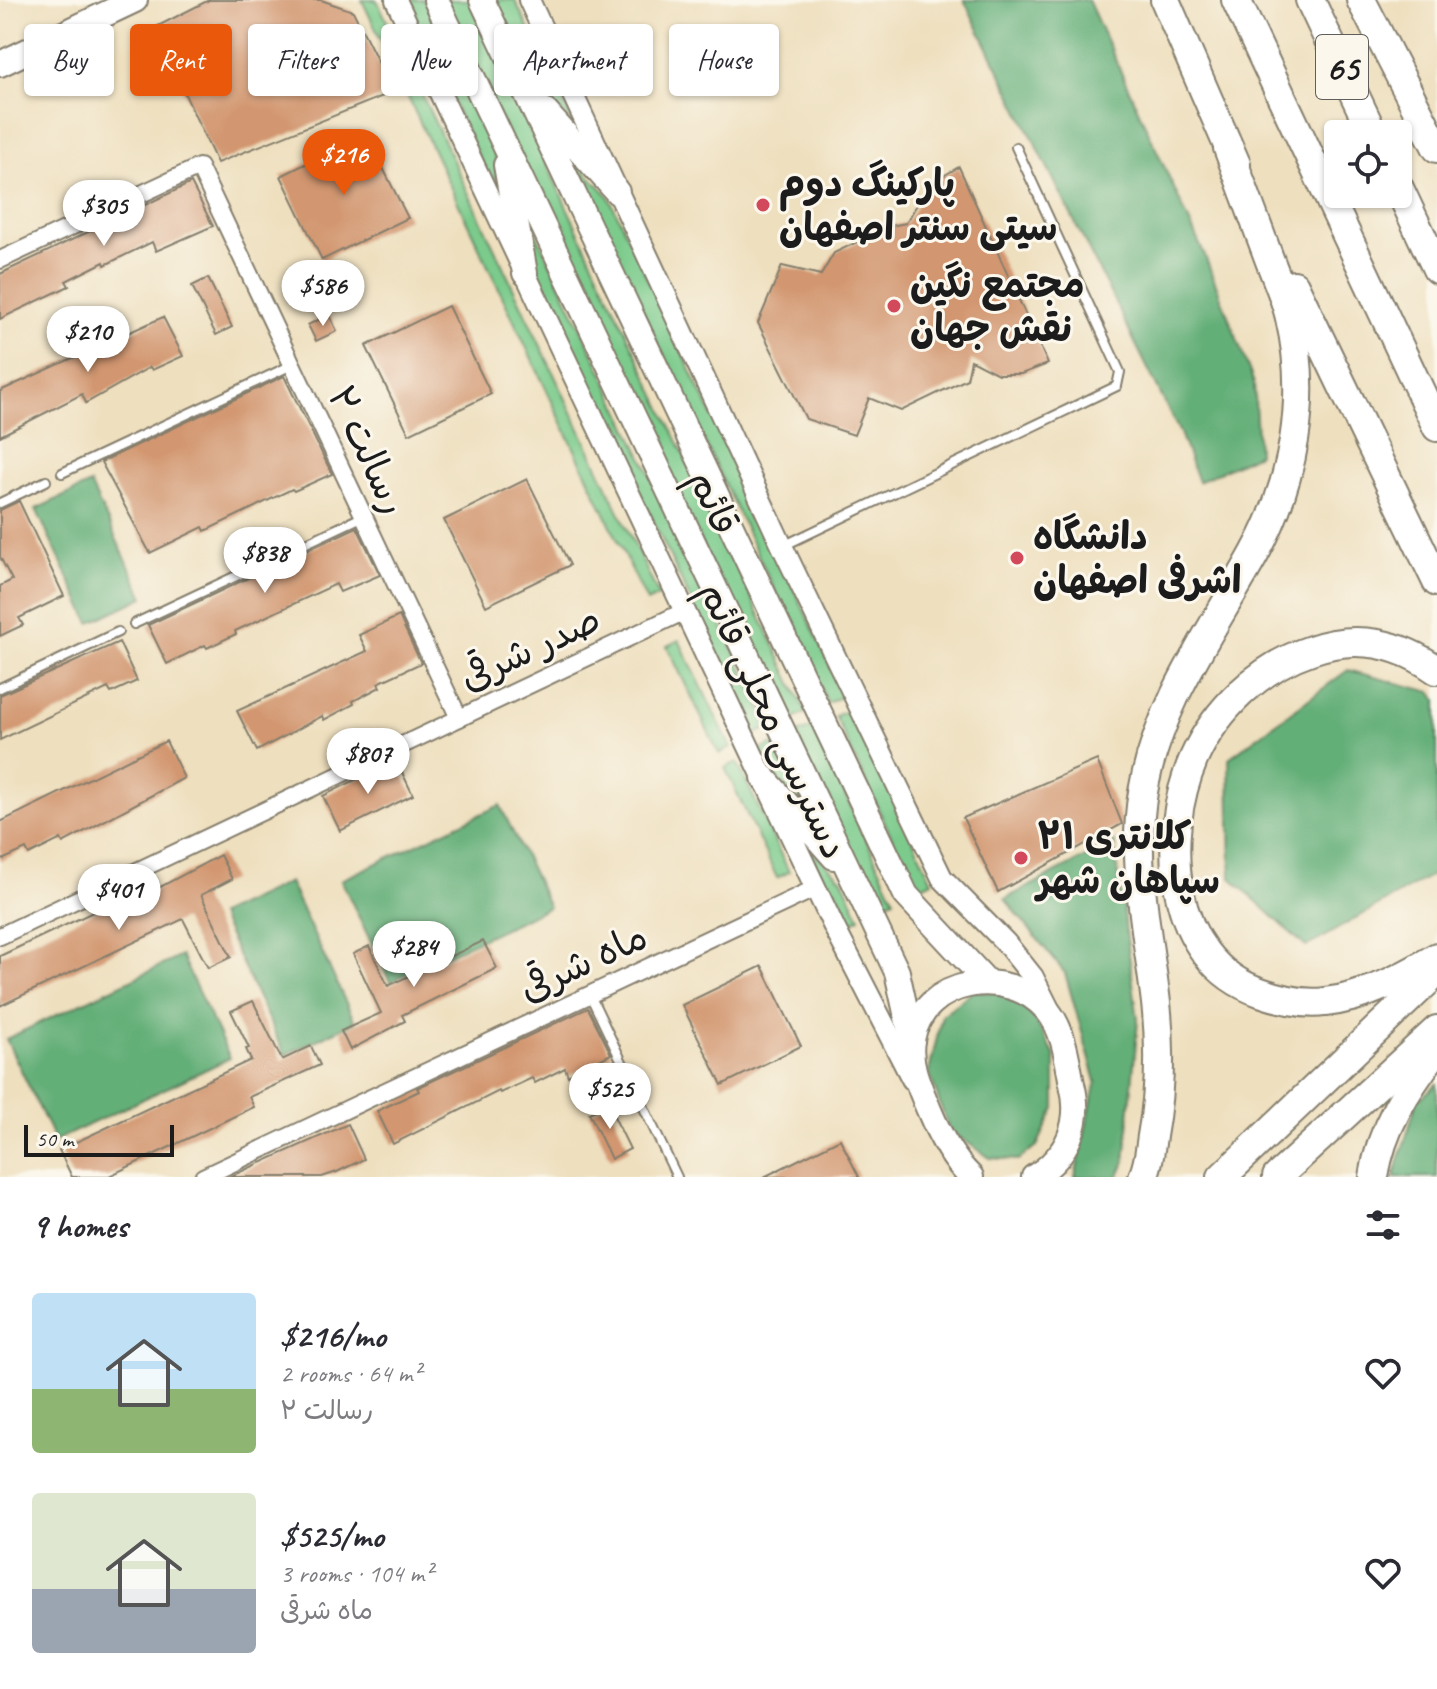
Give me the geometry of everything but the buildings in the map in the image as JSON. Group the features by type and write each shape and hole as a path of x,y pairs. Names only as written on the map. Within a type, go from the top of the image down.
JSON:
{"highway":[{"path":"1165,0 1228,148 1437,582"},
{"name":"65","path":"1236,0 1437,427"},
{"name":"65","path":"1310,0 1366,120"},
{"path":"1361,0 1437,148"},
{"path":"1143,1177 1156,1117 1159,1058 1156,1005 1142,909 1139,847 1142,793 1166,714 1209,629 1255,553 1276,508 1291,460 1297,419 1297,369 1290,318 1228,148"},
{"path":"1408,208 1437,269"},
{"path":"1437,670 1406,651 1379,643 1349,642 1293,655 1260,676 1235,697 1211,728 1195,757 1181,794 1176,877 1183,914 1200,945 1219,969 1243,986 1281,1000 1324,1003 1366,993 1437,957"},
{"path":"1222,1177 1437,972"},
{"path":"1277,1177 1437,1030"},
{"path":"1374,1177 1382,1139 1412,1082 1437,1049"}],"main road":[{"path":"0,64 135,0"},
{"name":"قائم","path":"436,0 897,972 912,1040 915,1076 933,1120 968,1176"},
{"name":"قائم","path":"482,0 494,25"},
{"name":"قائم","path":"528,96 906,895 987,982"},
{"path":"531,96 617,192"},
{"path":"500,135 525,273"},
{"path":"764,778 852,879"},
{"path":"912,1040 926,1011 938,999 961,987 987,982 1020,989 1035,999 1057,1025 1076,1108 1058,1177"},
{"path":"1034,1177 1053,1162 1069,1141"}],"street":[{"name":"دسترسی محلی قائم","path":"396,0 816,888 933,1120"},
{"path":"529,0 782,546 942,878 1006,943 1033,977 1057,1025"},
{"name":"رسالت ۲","path":"0,260 199,167 459,718"},
{"name":"صدر شرقی","path":"0,936 685,611"},
{"name":"ماه شرقی","path":"203,1177 816,888"}],"lane":[{"path":"782,546 1117,386 1120,372 1016,147"},
{"path":"62,473 292,365"},
{"path":"0,503 46,481"},
{"path":"134,624 364,516"},
{"path":"0,688 118,632"},
{"path":"590,994 677,1177"}],"green space":[{"path":"362,0 377,0 388,24 381,24 381,40"},
{"path":"405,0 424,0 436,24 416,24"},
{"path":"444,0 469,0 494,53 494,96 514,96 806,713 786,723 478,72 478,24 455,24"},
{"path":"496,0 515,0 526,24 507,24"},
{"path":"964,0 1088,0 1205,256 1254,383 1258,454 1198,482 1180,433"},
{"path":"407,96 422,96 659,596 647,602"},
{"path":"450,96 470,96 495,148 497,196"},
{"path":"543,96 560,96 574,125"},
{"path":"569,155 608,195 844,695 828,703"},
{"path":"525,210 770,727 754,735 532,264"},
{"path":"90,484 144,597 90,623 36,509"},
{"path":"679,640 731,748 719,754 667,646"},
{"path":"1348,670 1432,692 1437,700 1437,872 1306,947 1231,878 1229,758"},
{"path":"851,709 932,881 916,889 835,716"},
{"path":"813,727 894,899 874,908 793,736"},
{"path":"776,743 810,814 772,774 760,750"},
{"path":"737,762 789,872 777,878 725,768"},
{"path":"500,805 549,907 390,982 341,880"},
{"path":"1114,842 1138,1020 1125,1162 1118,1177 1075,1177 1096,1081 1065,973 1005,899"},
{"path":"807,846 842,879 860,918 844,926"},
{"path":"289,882 355,1022 285,1055 219,915"},
{"path":"181,956 230,1058 55,1141 6,1039"},
{"path":"973,991 1007,993 1035,1019 1055,1056 1055,1108 1037,1146 1018,1160 990,1158 949,1130 929,1072 942,1015"},
{"path":"1437,1084 1437,1177 1394,1177 1417,1101"}],"place":[{"name":"پارکینگ دوم سیتی سنتر اصفهان","path":"763,205"},
{"name":"مجتمع نگین نقش جهان","path":"894,306"},
{"name":"دانشگاه اشرفی اصفهان","path":"1017,558"},
{"name":"کلانتری ۲۱ سپاهان شهر","path":"1021,858"}]}
